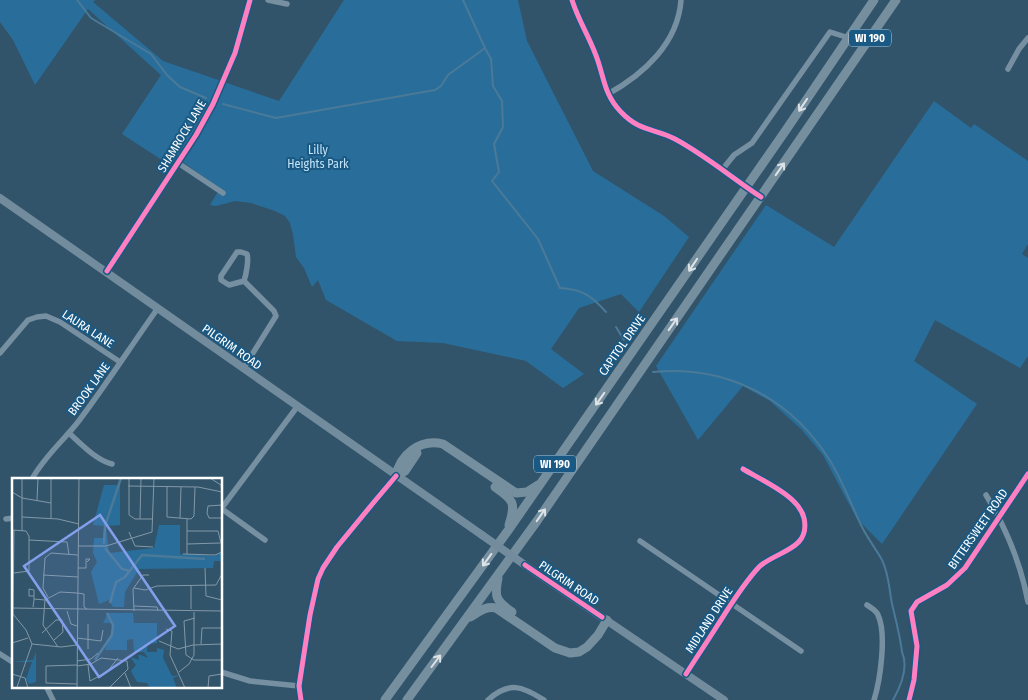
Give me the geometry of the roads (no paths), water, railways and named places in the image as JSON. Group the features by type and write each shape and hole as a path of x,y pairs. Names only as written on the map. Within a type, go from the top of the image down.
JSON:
{"main road":[{"name":"CAPITOL DRIVE","path":"385,700 507,532 646,334 874,0"},
{"name":"WI 190","path":"407,700 499,574 896,0"},
{"name":"PILGRIM ROAD","path":"0,198 107,271 396,476 724,700"},
{"path":"646,334 660,343"},
{"path":"396,476 398,467 415,448 422,443 435,442 443,444 516,493 527,492 542,482"},
{"path":"396,476 405,471 415,455 422,450 439,448 511,500 514,510 507,532"},
{"path":"499,574 495,594 498,601 562,646 572,648 582,644 604,619"},
{"path":"467,618 483,609 489,607 496,608 556,648 570,653 579,652 587,647 604,619"},
{"path":"402,676 416,687"}],"street":[{"name":"SHAMROCK LANE","path":"107,271 202,125 219,92 235,52 250,0"},
{"path":"268,0 287,4"},
{"path":"572,0 596,55 604,86 621,112 638,126 675,139 761,197"},
{"path":"608,94 639,72 664,48 677,24 681,0"},
{"path":"722,170 734,155 752,143 830,32 849,38 864,48"},
{"path":"1008,69 1019,49 1028,38"},
{"path":"178,163 223,193"},
{"path":"238,252 247,254 249,259 244,281 228,285 221,280 221,276 238,252"},
{"path":"243,369 276,316 274,311 244,281"},
{"name":"BROOK LANE","path":"33,478 94,401 158,308"},
{"name":"LAURA LANE","path":"0,353 28,320 46,316 60,322 120,362"},
{"path":"222,508 297,407"},
{"path":"69,433 97,457 112,464"},
{"name":"MIDLAND DRIVE","path":"686,674 731,604 760,567 770,559 790,550 800,540 804,527 803,514 790,498 743,469"},
{"name":"BITTERSWEET ROAD","path":"909,700 917,646 911,614 913,606 947,585 960,574 1028,474"},
{"path":"301,700 299,686 310,615 318,579 337,547 396,476"},
{"path":"986,495 1015,554 1028,602"},
{"path":"222,510 265,540"},
{"path":"6,519 12,518"},
{"path":"640,541 800,651"},
{"path":"866,605 876,611 879,616 882,639 880,678 874,700"},
{"path":"0,654 12,662"},
{"path":"222,672 250,681 299,686"},
{"path":"488,700 501,690 512,687 525,690 544,700"},
{"path":"47,688 53,700"}],"waterway":[{"path":"77,0 91,18 151,54 167,75 180,87 206,98"},
{"path":"463,0 491,59 493,86 502,101 503,127 494,144 499,172 492,181 538,239 560,288 586,294 606,312"},
{"path":"223,104 276,118 435,90 441,86 448,75 485,48"},
{"path":"616,327 624,340"},
{"path":"653,372 680,371 706,374 730,380 775,402 795,418 813,437 834,467 862,527 882,560 886,571 905,664 901,683 893,700"}],"park label":[{"name":"Lilly Heights Park","path":"318,157"}]}
